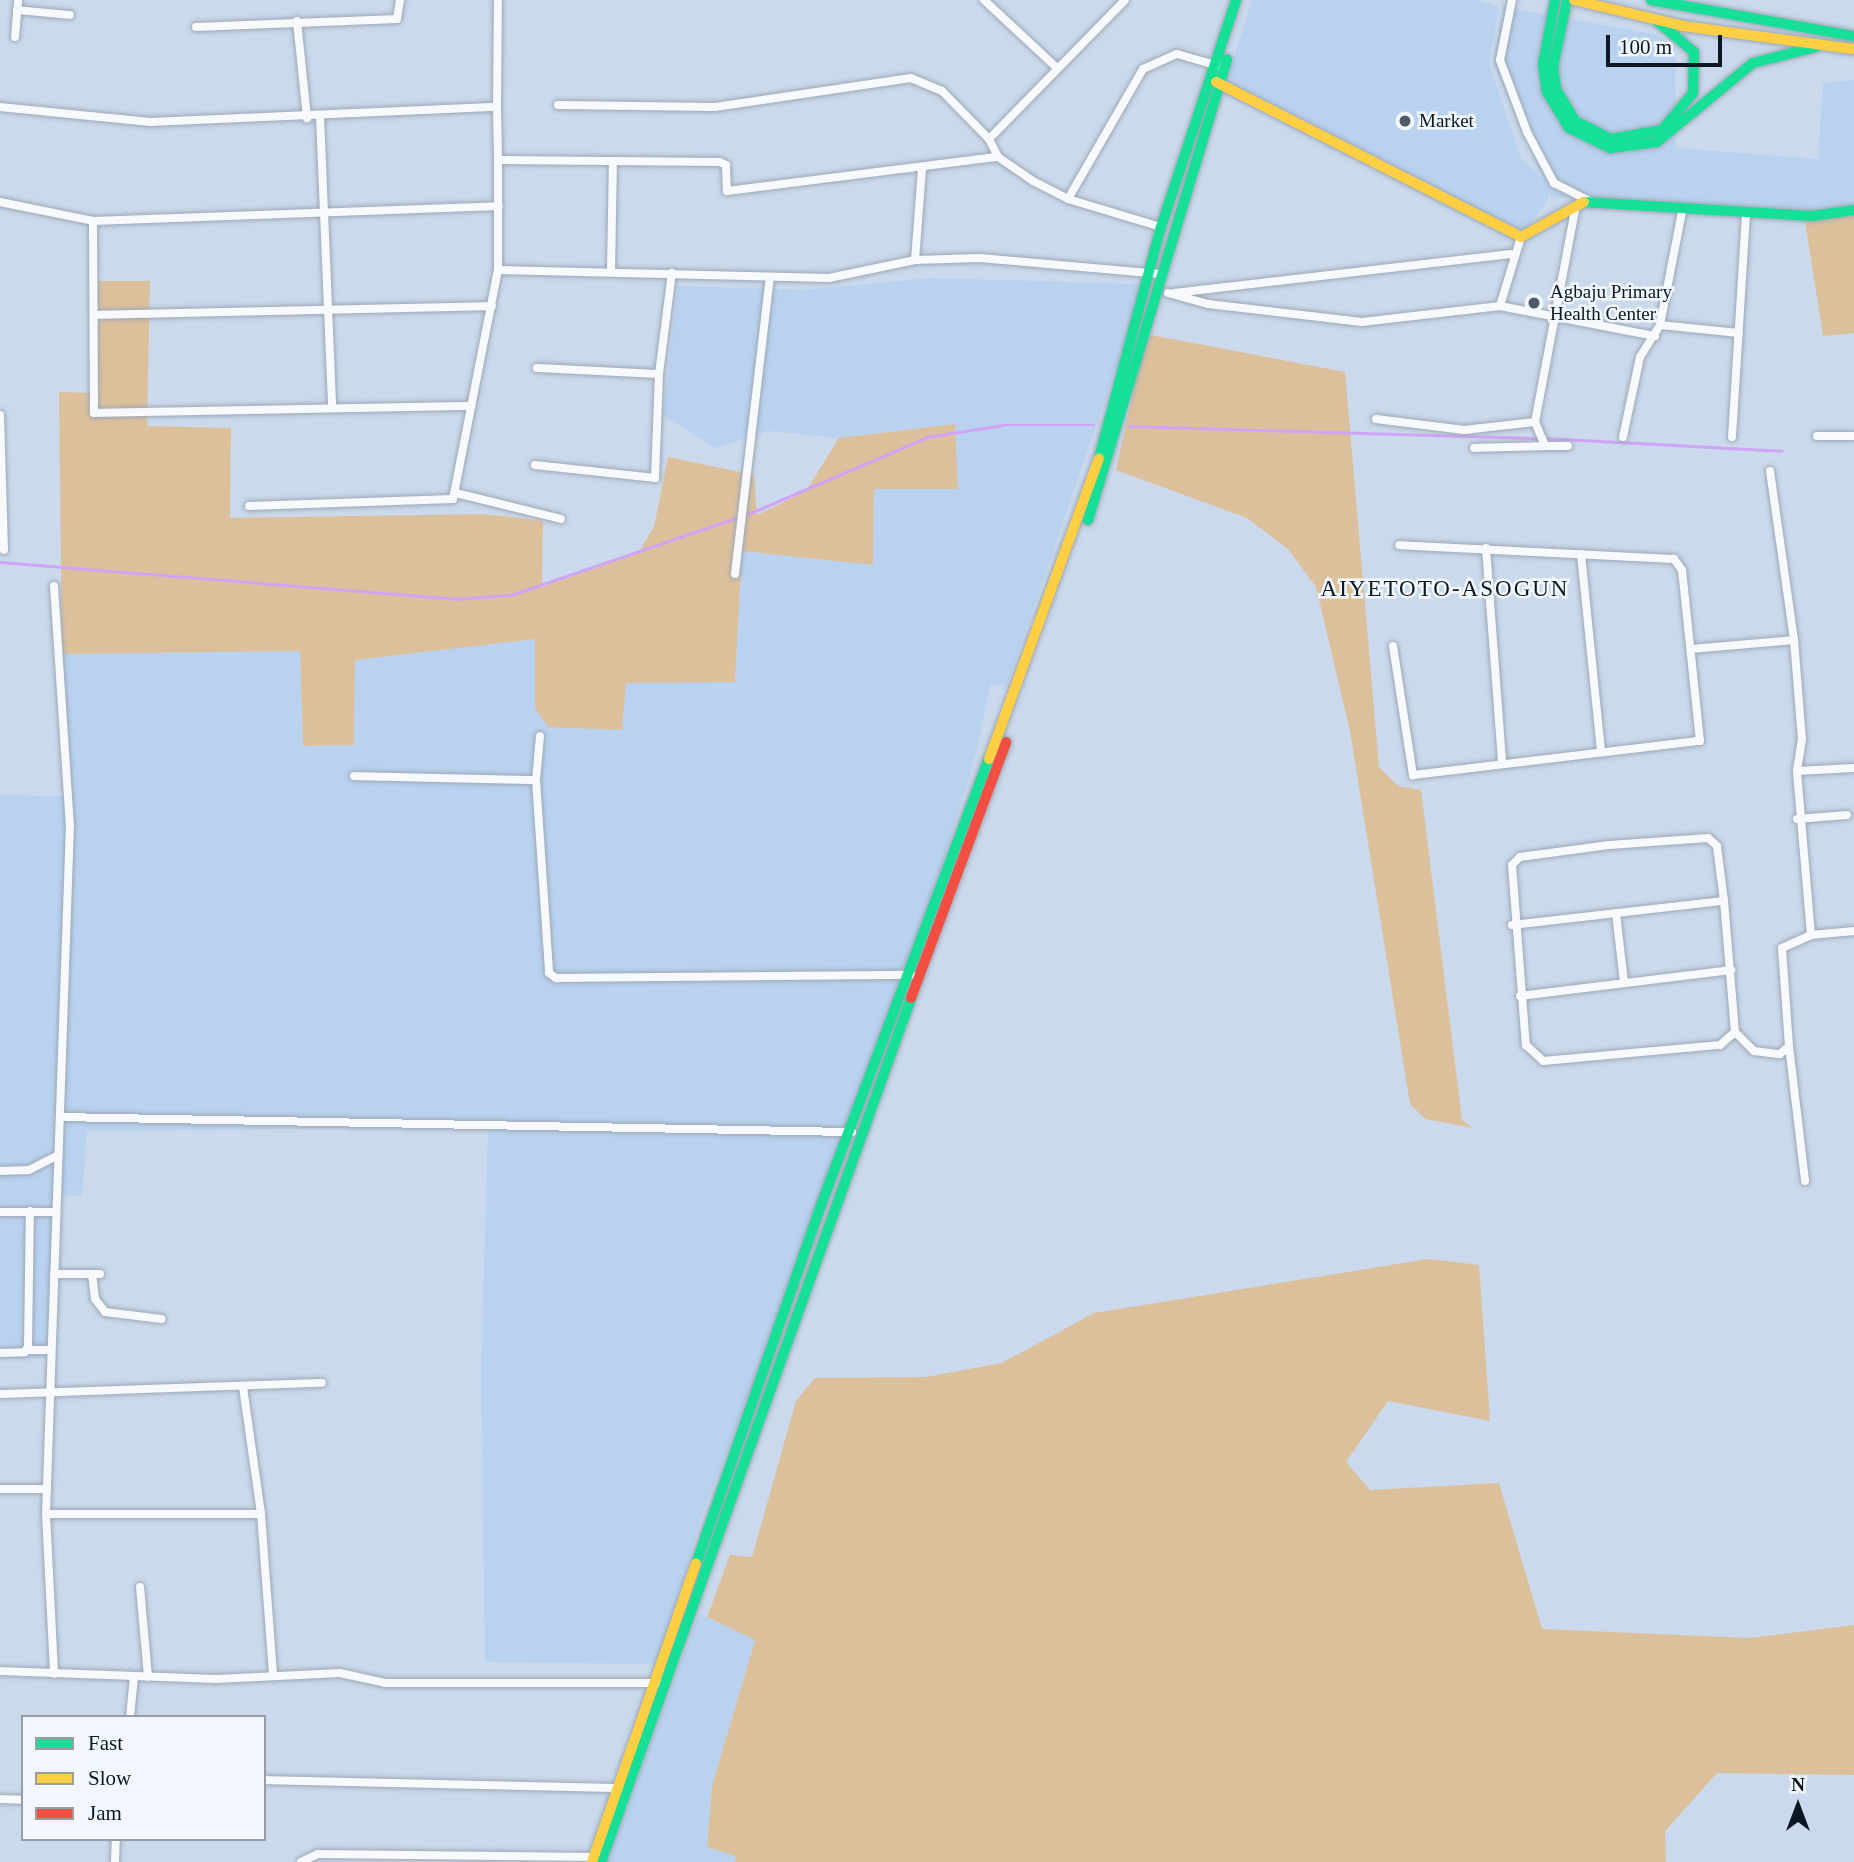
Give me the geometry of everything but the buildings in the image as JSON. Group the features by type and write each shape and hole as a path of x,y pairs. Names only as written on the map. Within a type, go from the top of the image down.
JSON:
{"main road":[{"path":"858,1133 911,975 1091,489 1155,272 1167,222 1217,83 1236,0"},
{"path":"1221,66 1244,0"},
{"path":"1555,0 1543,65 1547,92 1569,128 1596,144 1625,149 1657,142 1743,70 1816,47"},
{"path":"1567,0 1554,80 1575,121 1599,136 1639,139 1671,124 1693,93 1695,52 1657,21"},
{"path":"1574,0 1657,21 1816,47 1854,49"},
{"path":"1651,0 1854,36"},
{"path":"1217,83 1521,237 1582,202 1683,206 1745,212 1854,210"},
{"path":"597,1860 801,1278 1105,474 1154,289 1155,272"},
{"path":"597,1860 661,1683"}],"street":[{"path":"15,37 18,0"},
{"path":"196,27 397,19 400,0"},
{"path":"249,506 449,501 456,493 498,270 498,0"},
{"path":"984,0 1057,68"},
{"path":"989,139 1125,0"},
{"path":"1512,0 1500,60 1527,132 1554,183 1582,202 1553,319 1535,422 1544,444"},
{"path":"17,10 70,15"},
{"path":"297,21 307,118"},
{"path":"1068,199 1143,69 1177,54 1221,66"},
{"path":"558,105 715,107 911,78 942,90 989,139 998,157 1068,199 1167,222"},
{"path":"0,107 150,121 307,118 497,107"},
{"path":"320,117 332,407"},
{"path":"498,160 720,162 726,165 727,191 998,157"},
{"path":"611,272 613,162"},
{"path":"915,260 922,168"},
{"path":"0,202 93,221 499,206"},
{"path":"1623,437 1640,356 1660,325 1683,206"},
{"path":"1732,438 1745,212"},
{"path":"93,221 94,413 471,405"},
{"path":"1500,306 1511,254 1521,237"},
{"path":"1168,293 1511,254"},
{"path":"498,270 829,278 915,260 1056,261 1155,272"},
{"path":"535,465 655,478 659,373 672,273"},
{"path":"735,574 770,278"},
{"path":"1154,289 1208,304 1362,322 1500,306 1553,319 1655,336"},
{"path":"94,315 492,306"},
{"path":"1660,325 1739,333"},
{"path":"537,368 659,373"},
{"path":"0,415 4,550"},
{"path":"1376,419 1464,430 1535,422"},
{"path":"1817,436 1854,436"},
{"path":"1474,448 1544,444 1567,446"},
{"path":"1770,471 1794,640 1802,739 1797,771 1797,819 1811,935"},
{"path":"456,493 561,519"},
{"path":"1393,646 1408,771 1419,776 1502,761 1601,750 1698,744 1692,649 1682,570 1674,559 1399,545"},
{"path":"1486,548 1502,761"},
{"path":"1581,554 1601,750"},
{"path":"54,586 70,824 47,1489 54,1674"},
{"path":"1692,649 1794,640"},
{"path":"540,736 536,780 551,976 911,975"},
{"path":"1797,771 1854,768"},
{"path":"355,776 536,780"},
{"path":"1797,819 1847,815"},
{"path":"1735,1032 1720,1045 1543,1061 1526,1045 1512,925 1509,872 1520,858 1697,834 1717,846 1735,1032 1766,1055 1789,1046"},
{"path":"1512,925 1724,901"},
{"path":"1616,913 1624,982"},
{"path":"1805,1181 1789,1046 1782,948 1811,935 1854,931"},
{"path":"1520,996 1731,970"},
{"path":"61,1117 858,1133"},
{"path":"0,1171 29,1170 58,1155"},
{"path":"27,1350 30,1211"},
{"path":"0,1212 56,1212"},
{"path":"54,1274 96,1274 95,1299 105,1312 162,1319"},
{"path":"0,1353 51,1350"},
{"path":"0,1394 322,1383"},
{"path":"243,1387 261,1514 273,1675"},
{"path":"0,1489 47,1489"},
{"path":"47,1514 261,1514"},
{"path":"140,1587 148,1677"},
{"path":"0,1671 134,1677 340,1673 385,1683 661,1683"},
{"path":"130,1715 134,1677"},
{"path":"266,1780 621,1788"},
{"path":"0,1798 21,1800"},
{"path":"115,1862 116,1841"},
{"path":"301,1862 318,1854 597,1860"}],"shaded area":[{"name":"Market","path":"1252,0 1478,0 1499,7 1489,64 1521,158 1547,183 1549,198 1524,232 1227,80"},
{"path":"1503,7 1654,34 1675,48 1676,148 1818,159 1823,83 1854,80 1854,214 1551,197 1493,63"},
{"path":"1854,215 1854,333 1823,336 1805,221"},
{"path":"930,278 1145,284 1007,685 990,685 977,750 899,1009 700,1520 660,1664 485,1662 481,1374 488,1127 87,1131 82,1196 59,1195 49,1358 0,1358 0,795 67,796 62,654 300,651 303,746 354,745 355,660 535,639 535,708 626,682 735,682 742,551 872,565 874,488 957,489 954,424 839,438 768,431 715,448 663,415 678,286 804,290"},
{"path":"98,281 150,281 147,426 231,428 230,518 484,514 543,521 542,587 638,553 654,527 668,457 754,475 757,515 806,491 839,438 955,424 958,489 874,489 873,565 742,551 735,682 626,683 622,730 548,727 535,708 535,639 355,660 354,745 303,746 300,651 62,654 59,392 98,393"},
{"path":"1146,334 1345,372 1379,767 1398,786 1421,790 1462,1120 1473,1128 1425,1119 1410,1104 1350,731 1316,587 1289,550 1247,518 1116,470"},
{"path":"1428,1259 1479,1265 1490,1421 1388,1401 1346,1462 1370,1490 1499,1483 1542,1629 1749,1638 1854,1625 1854,1775 1717,1773 1665,1831 1666,1862 734,1862 736,1856 707,1847 712,1786 755,1640 707,1617 730,1555 752,1557 796,1401 815,1378 926,1377 1002,1363 1094,1313"},
{"path":"699,1614 755,1639 712,1786 707,1847 736,1856 734,1862 607,1862"}],"waterway":[{"path":"0,562 455,599 511,595 753,512 927,437 1004,425 1094,425"},
{"path":"1129,426 1538,438"},
{"path":"1545,438 1782,451"}],"traffic: fast":[{"path":"1099,458 1161,227 1236,0"},
{"path":"1555,0 1543,65 1547,92 1569,128 1610,148 1657,142 1753,63 1816,47"},
{"path":"1567,0 1553,67 1556,89 1575,121 1611,139 1662,130 1693,93 1694,52 1657,21"},
{"path":"1651,0 1854,36"},
{"path":"1088,520 1227,60"},
{"path":"1584,202 1812,216 1854,210"},
{"path":"696,1564 818,1213 989,759"},
{"path":"601,1862 911,998"}],"traffic: slow":[{"path":"1574,0 1683,26 1854,49"},
{"path":"1216,82 1521,237 1584,202"},
{"path":"989,759 1099,458"},
{"path":"592,1862 696,1564"}],"traffic: jam":[{"path":"911,998 1006,742"}],"place":[{"name":"Market","path":"1405,121"},
{"name":"Agbaju Primary Health Center","path":"1534,303"}],"district":[{"name":"AIYETOTO-ASOGUN","path":"1445,589"}]}
